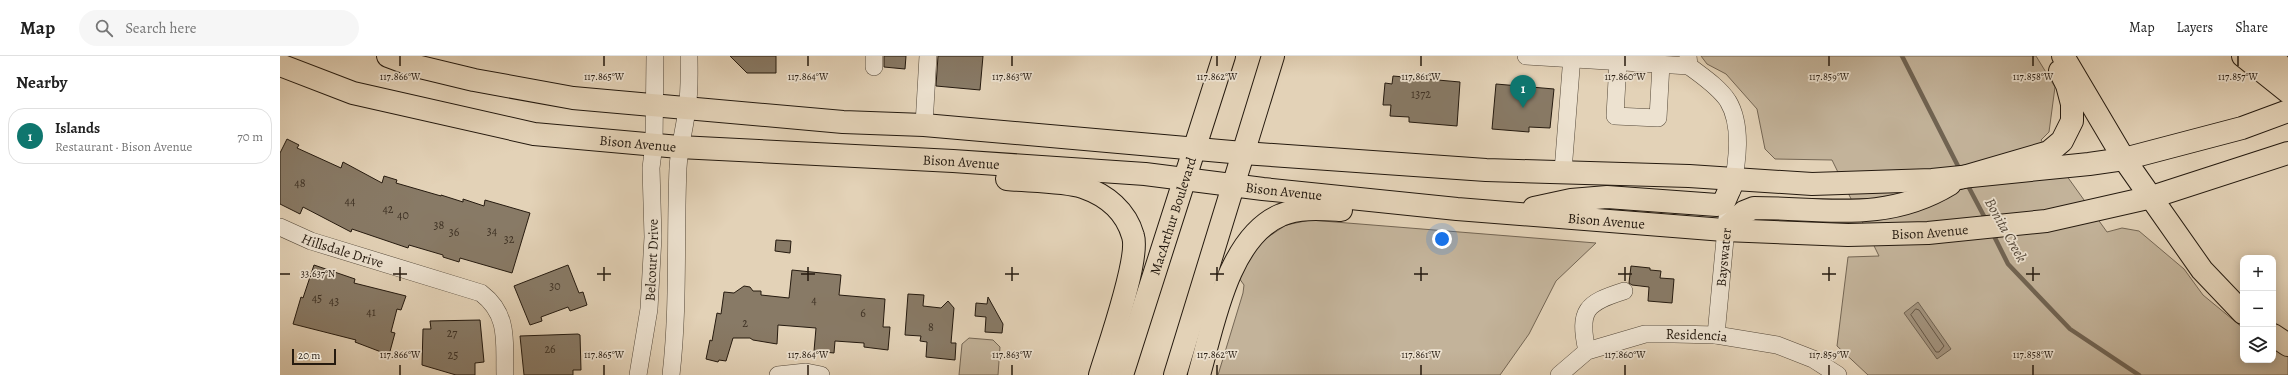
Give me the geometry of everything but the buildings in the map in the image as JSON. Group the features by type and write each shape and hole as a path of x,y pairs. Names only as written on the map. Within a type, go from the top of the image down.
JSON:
{"main road":[{"path":"388,56 412,65 474,80 573,98 843,122 924,125 1243,152 1486,170 1563,171 1812,184 1960,178 2124,159 2242,128 2288,111"},
{"name":"MacArthur Boulevard","path":"1122,375 1184,178 1196,148 1224,56"},
{"path":"1175,375 1273,56"},
{"path":"1724,230 1744,212 1754,208 1837,211 1889,208 1942,189 1960,178 2049,152 2062,141 2072,121 2072,104 2067,85 2052,56"},
{"path":"2063,56 2124,159 2202,270 2240,310"},
{"path":"2243,56 2288,92"},
{"path":"2271,56 2288,73"},
{"name":"Bison Avenue","path":"280,65 353,93 534,134 679,147 952,161 1145,174 1184,178 1232,186 1457,209 1724,230 1848,235 1928,233 2046,221 2152,197 2280,156"},
{"path":"952,161 997,178 1081,187 1101,195 1122,212 1134,237 1132,266 1100,375"},
{"path":"1509,213 1571,200 1607,197 1717,205 1724,202 1734,179"},
{"path":"1198,375 1229,273 1247,243 1268,221 1282,214 1296,210 1324,209 1414,214 1457,209"},
{"path":"2276,337 2288,345"}],"street":[{"name":"Belcourt Drive","path":"639,375 649,309 653,237 651,168 654,144 655,56"},
{"name":"Belcourt Drive","path":"671,375 675,342 678,273 679,147 687,108 689,56"},
{"path":"924,125 928,56"},
{"path":"1526,56 1572,57 1618,62 1661,64 1688,61"},
{"path":"1563,171 1572,57"},
{"name":"Bayswater","path":"1688,61 1728,101 1736,124 1734,179 1724,230 1716,335"},
{"path":"1618,62 1615,116 1658,118 1661,64"},
{"name":"Hillsdale Drive","path":"280,227 310,241 481,293 491,301 498,310 503,323 505,375"},
{"path":"1587,351 1583,333 1584,318 1590,307 1600,299 1624,291"},
{"name":"Residencia","path":"1559,375 1587,351 1645,334 1716,335 1776,345 1814,359 1838,375"},
{"path":"778,375 806,372 821,375"}],"shaded area":[{"path":"1701,56 2036,56 2055,87 2049,132 2041,140 2107,232 2122,228 2139,231 2184,269 2203,295 2240,326 2240,363 2276,363 2276,350 2288,357 2288,375 1868,375 1837,346 1848,257 1879,256 1832,160 1775,159 1765,149 1757,109 1726,74 1707,64"},
{"path":"1310,220 1596,243 1556,281 1529,334 1500,375 1218,375 1243,293 1244,285 1239,278 1259,243 1286,225"},
{"path":"969,338 993,340 1000,347 998,375 959,375 962,344"}],"water":[{"path":"1918,302 1951,349 1937,359 1904,313"}],"waterway":[{"name":"Bonita Creek","path":"1902,56 1960,170"},
{"name":"Bonita Creek","path":"1966,182 1986,220"},
{"name":"Bonita Creek","path":"1992,232 2008,264 2070,329 2139,375"}],"place":[{"name":"Islands","path":"1523,108"}]}
